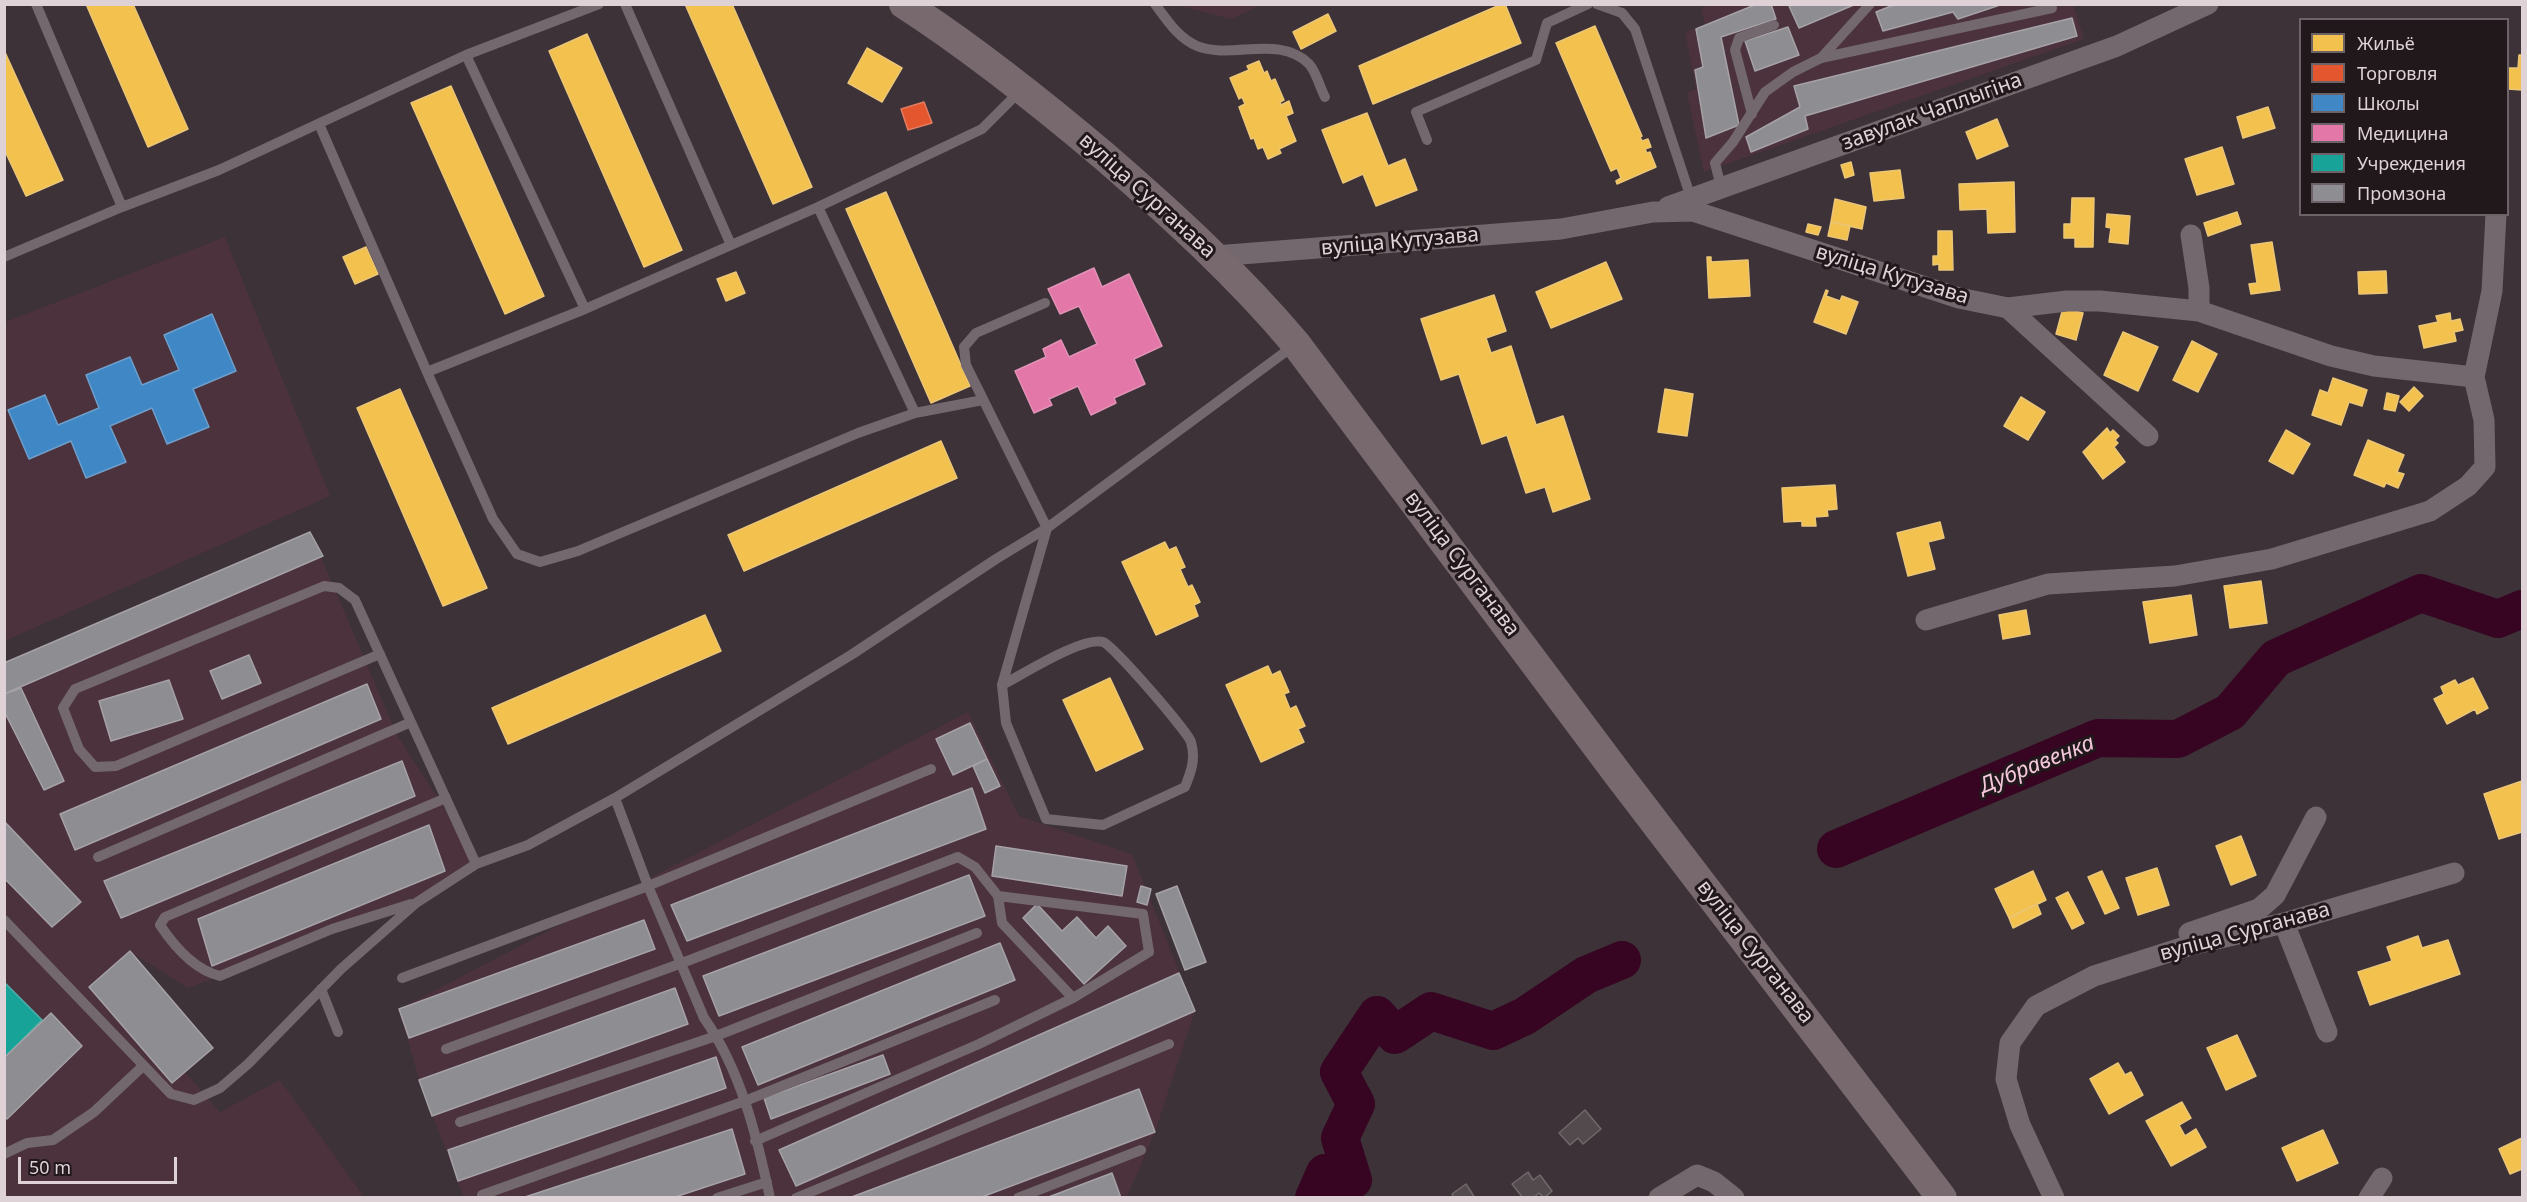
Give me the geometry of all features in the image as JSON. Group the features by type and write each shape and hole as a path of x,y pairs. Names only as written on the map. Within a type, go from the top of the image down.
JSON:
{"main road":[{"name":"вуліца Сурганава","path":"904,4 1023,87 1215,256 1296,344 1617,773 1942,1197"}],"street":[{"name":"завулак Чаплыгіна","path":"1653,213 2117,46 2208,4"},
{"name":"вуліца Кутузава","path":"1215,256 1561,229 1653,213 1693,211 1959,298 2008,308 2067,301 2100,301 2199,311 2331,356 2374,366 2474,377"},
{"path":"1926,620 2048,584 2175,576 2272,559 2430,511 2468,486 2485,467 2484,420 2474,377 2492,291 2496,216"},
{"path":"2190,235 2199,288 2199,311"},
{"path":"2008,308 2148,436"},
{"path":"2160,955 2179,937 2259,909 2275,895 2316,817"},
{"name":"вуліца Сурганава","path":"2054,1197 2020,1125 2006,1079 2010,1043 2036,1006 2077,982 2160,955 2284,923 2454,873"},
{"path":"2284,923 2327,1032"},
{"path":"1659,1197 1697,1175 1714,1182 1734,1197"},
{"path":"2369,1197 2382,1178"}],"lane":[{"path":"36,4 122,207"},
{"path":"4,257 122,207 219,170 466,55 599,4"},
{"path":"625,4 731,245"},
{"path":"1155,4 1176,33 1198,46 1252,51 1279,48 1309,64 1325,97"},
{"path":"1427,140 1416,112 1536,60 1547,23 1588,4"},
{"path":"1597,4 1622,13 1635,29 1691,198"},
{"path":"1821,58 1870,4"},
{"path":"1721,187 1715,163 1752,114 1765,92 1793,72 1821,58 2052,8"},
{"path":"1752,114 1735,50 1739,38 1774,25"},
{"path":"466,55 585,309"},
{"path":"427,372 585,309 818,207 982,129 1023,87"},
{"path":"319,124 493,519 517,554 540,562 578,551 858,433 915,413 984,400"},
{"path":"818,207 915,413"},
{"path":"1002,685 1087,642 1104,642 1119,654 1191,741 1193,767 1185,787 1103,825 1046,819 1006,723 1002,685 1047,528 966,365 964,347 975,333 1045,303"},
{"path":"4,920 171,1094 194,1100 220,1088 248,1064 375,937 416,903 476,864 528,845 615,798 850,655 1047,528 1296,344"},
{"path":"380,654 116,766 95,767 79,749 63,708 75,689 324,586 339,588 355,600 380,654 409,723 476,864"},
{"path":"98,857 409,723"},
{"path":"402,978 648,886 931,769"},
{"path":"416,903 332,930 220,976 206,973 170,941 160,925 165,917 446,798"},
{"path":"615,798 648,886 704,1018 716,1036 745,1101 770,1197"},
{"path":"446,1049 682,963 958,857 975,867 998,896 1002,923 1073,998"},
{"path":"755,1141 979,1044 1073,998 1149,952 1143,914 998,896"},
{"path":"460,1122 716,1036 977,933"},
{"path":"321,989 338,1032"},
{"path":"482,1195 745,1101 995,1000"},
{"path":"796,1197 1169,1044"},
{"path":"4,1154 27,1143 53,1140 94,1112 143,1066"},
{"path":"1018,1197 1141,1150"},
{"path":"717,1197 767,1182"}],"shaded area":[{"path":"2073,4 2084,39 1704,172 1687,93 1696,89 1685,32 1705,24 1701,9 1706,5"},
{"path":"1176,5 1262,5 1231,19"},
{"path":"225,237 330,496 5,641 5,322"},
{"path":"312,536 397,735 440,801 476,864 416,903 188,988 132,953 213,1048 185,1072 220,1112 280,1080 364,1197 5,1197 5,663"},
{"path":"968,712 1019,816 1132,854 1195,1011 1155,1132 1127,1197 464,1198 419,1080 399,1009"}],"building: Жильё":[{"path":"86,4 133,4 188,129 148,147"},
{"path":"685,4 732,4 812,187 773,204"},
{"path":"1505,4 1521,43 1373,104 1359,66"},
{"path":"1328,14 1336,31 1301,49 1293,32"},
{"path":"1595,26 1642,136 1640,137 1642,141 1648,139 1651,147 1645,149 1647,153 1650,152 1656,167 1617,184 1616,181 1621,178 1617,168 1611,171 1556,43"},
{"path":"587,34 682,250 644,267 549,51"},
{"path":"867,48 902,68 882,102 848,83"},
{"path":"4,50 63,180 26,196 4,149"},
{"path":"2519,55 2522,55 2522,90 2509,89 2509,68 2518,68"},
{"path":"1259,61 1264,73 1267,71 1271,81 1275,79 1284,100 1280,102 1281,105 1289,101 1293,113 1286,116 1296,141 1279,149 1281,153 1268,159 1263,147 1258,149 1254,138 1251,139 1239,107 1245,104 1242,97 1239,99 1230,78 1249,70 1247,66"},
{"path":"451,86 544,296 505,314 411,103"},
{"path":"2268,107 2275,128 2243,138 2237,117"},
{"path":"1367,113 1388,166 1405,159 1417,190 1376,206 1363,174 1343,183 1322,130"},
{"path":"1997,119 2008,146 1977,159 1966,132"},
{"path":"2222,147 2234,184 2197,195 2185,159"},
{"path":"1851,162 1854,175 1845,178 1841,165"},
{"path":"1900,170 1904,198 1874,201 1870,173"},
{"path":"2014,182 2015,232 1988,233 1987,209 1960,210 1959,184"},
{"path":"886,192 970,386 931,403 846,209"},
{"path":"2072,198 2094,198 2093,247 2075,247 2075,238 2064,238 2064,224 2071,224"},
{"path":"1835,199 1866,207 1862,229 1831,222"},
{"path":"2237,212 2241,224 2208,236 2204,223"},
{"path":"2107,214 2130,216 2128,244 2109,242 2111,228 2106,227"},
{"path":"1831,222 1850,226 1847,240 1828,236"},
{"path":"1808,224 1821,227 1818,235 1806,232"},
{"path":"1938,231 1952,231 1953,270 1939,270 1939,264 1933,265 1933,256 1938,256"},
{"path":"2272,242 2280,290 2251,294 2249,284 2257,283 2251,245"},
{"path":"366,247 378,274 355,284 343,257"},
{"path":"1707,257 1711,257 1711,262 1748,260 1750,296 1709,298"},
{"path":"1606,262 1622,299 1551,328 1536,292"},
{"path":"2386,271 2387,293 2359,294 2358,272"},
{"path":"736,272 745,293 726,301 717,279"},
{"path":"1826,290 1828,291 1826,296 1840,301 1842,296 1858,302 1846,334 1814,322"},
{"path":"1494,295 1506,331 1486,338 1491,353 1511,346 1536,425 1563,416 1590,499 1553,512 1545,487 1526,493 1507,435 1482,444 1459,374 1441,380 1421,319"},
{"path":"2063,308 2083,313 2076,340 2056,334"},
{"path":"2450,313 2451,321 2460,319 2463,330 2454,332 2456,341 2424,348 2419,326 2438,322 2436,316"},
{"path":"2123,332 2158,347 2138,391 2104,375"},
{"path":"2192,341 2217,354 2198,392 2173,380"},
{"path":"2333,378 2367,390 2362,406 2349,402 2341,425 2312,415 2320,390 2328,393"},
{"path":"2414,387 2423,396 2409,411 2400,402"},
{"path":"400,389 487,588 443,606 357,408"},
{"path":"1665,389 1693,394 1687,436 1658,432"},
{"path":"2387,393 2399,396 2395,411 2384,409"},
{"path":"2021,397 2045,412 2028,440 2004,426"},
{"path":"2107,428 2110,433 2113,430 2119,436 2115,440 2118,443 2114,447 2125,462 2103,479 2083,452"},
{"path":"2286,430 2310,444 2293,474 2269,461"},
{"path":"2368,440 2404,455 2397,472 2404,474 2398,488 2386,483 2384,487 2354,475"},
{"path":"941,441 957,478 744,571 728,535"},
{"path":"1835,485 1837,509 1827,510 1828,516 1815,517 1816,526 1802,526 1802,521 1784,522 1782,488"},
{"path":"1940,522 1944,538 1928,542 1935,569 1908,576 1897,533"},
{"path":"1165,542 1169,550 1176,547 1185,567 1180,569 1188,587 1192,585 1200,602 1194,605 1198,616 1156,635 1122,562"},
{"path":"2261,581 2267,623 2230,628 2224,586"},
{"path":"2191,595 2197,635 2150,643 2143,602"},
{"path":"2026,610 2030,634 2003,639 1999,615"},
{"path":"705,615 721,651 508,744 492,708"},
{"path":"1268,666 1272,675 1280,671 1289,692 1284,694 1290,709 1296,706 1305,726 1298,729 1304,742 1261,762 1226,685"},
{"path":"1110,678 1143,749 1096,771 1063,700"},
{"path":"2473,678 2488,708 2477,714 2475,709 2447,724 2434,699 2444,694 2441,687 2455,680 2458,685"},
{"path":"2522,781 2522,832 2499,839 2484,794"},
{"path":"2241,836 2256,875 2231,885 2216,846"},
{"path":"2157,868 2169,905 2138,915 2126,878"},
{"path":"2033,871 2046,900 2009,918 1995,889"},
{"path":"2102,871 2119,908 2105,914 2088,877"},
{"path":"2068,892 2084,923 2072,929 2056,898"},
{"path":"2037,904 2041,914 2013,928 2009,918"},
{"path":"2418,936 2422,948 2448,940 2460,974 2370,1005 2358,972 2392,961 2387,947"},
{"path":"2237,1035 2256,1076 2226,1090 2207,1048"},
{"path":"2118,1063 2125,1075 2131,1072 2143,1095 2109,1114 2090,1079"},
{"path":"2182,1102 2191,1118 2179,1125 2185,1136 2196,1129 2206,1147 2171,1166 2146,1121"},
{"path":"2323,1130 2338,1163 2297,1181 2282,1148"},
{"path":"2522,1138 2522,1169 2510,1174 2499,1149"}],"building: Торговля":[{"path":"924,102 932,123 908,130 901,109"}],"building: Школы":[{"path":"212,314 236,371 193,389 209,427 167,444 152,408 110,426 126,462 86,478 71,441 29,459 8,410 45,395 58,425 99,408 86,375 130,357 142,385 179,370 164,335"}],"building: Медицина":[{"path":"1094,268 1102,287 1129,274 1162,346 1134,359 1145,384 1114,398 1116,403 1091,415 1078,386 1049,399 1052,405 1034,413 1015,371 1046,357 1043,349 1061,340 1069,357 1097,344 1079,306 1060,314 1048,289"}],"building: Учреждения":[{"path":"4,982 42,1020 4,1058"}],"building: Промзона":[{"path":"1757,4 1771,4 1776,19 1721,37 1739,125 1706,138 1695,70 1703,67 1696,29"},
{"path":"1792,4 1856,4 1799,28 1789,6"},
{"path":"1896,4 2003,4 1958,19 1953,12 1883,31 1876,12"},
{"path":"2072,18 2077,36 1805,116 1808,129 1751,152 1746,137 1800,107 1794,86"},
{"path":"1788,27 1799,55 1755,71 1745,41"},
{"path":"310,532 323,556 4,694 4,663"},
{"path":"249,655 261,683 222,699 210,671"},
{"path":"169,680 183,719 111,741 99,701"},
{"path":"367,684 381,719 75,850 60,814"},
{"path":"21,688 64,781 44,790 4,711 4,694"},
{"path":"970,723 987,759 953,775 936,739"},
{"path":"987,759 1000,786 985,793 973,766"},
{"path":"402,761 415,796 121,918 104,881"},
{"path":"972,788 986,829 687,941 671,905"},
{"path":"4,821 81,902 52,927 4,878"},
{"path":"429,825 445,871 212,966 198,919"},
{"path":"996,846 1127,866 1122,896 992,876"},
{"path":"969,875 985,916 719,1016 703,976"},
{"path":"1141,886 1151,889 1147,905 1137,902"},
{"path":"1177,886 1206,962 1185,970 1156,894"},
{"path":"1037,904 1062,931 1077,917 1096,938 1108,926 1126,946 1084,984 1023,918"},
{"path":"644,920 655,949 409,1038 399,1009"},
{"path":"1000,943 1015,980 758,1085 742,1047"},
{"path":"130,951 213,1048 172,1083 89,987"},
{"path":"1179,973 1195,1011 796,1186 779,1150"},
{"path":"675,988 688,1024 432,1116 419,1080"},
{"path":"51,1013 82,1046 7,1119 4,1117 4,1058"},
{"path":"883,1055 890,1074 771,1119 764,1098"},
{"path":"716,1057 726,1088 458,1181 448,1150"},
{"path":"1139,1089 1155,1132 979,1198 849,1198"},
{"path":"732,1129 745,1174 672,1198 522,1198"},
{"path":"1112,1173 1121,1198 1046,1198"}],"building: Прочее":[{"path":"1585,1110 1601,1129 1583,1144 1578,1138 1570,1145 1559,1133"},
{"path":"1528,1172 1533,1180 1540,1175 1552,1191 1544,1198 1539,1193 1533,1198 1523,1198 1512,1184"},
{"path":"1466,1184 1475,1198 1454,1198 1452,1194"}],"waterway":[{"name":"Дубравенка","path":"1836,849 2098,738 2178,739 2230,712 2276,658 2421,593 2498,619 2522,609"},
{"name":"Дубравенка","path":"1314,1198 1325,1173 1340,1190 1353,1180 1340,1138 1356,1104 1339,1072 1377,1015 1395,1035 1431,1011 1493,1031 1525,1016 1586,975 1622,960"}]}
